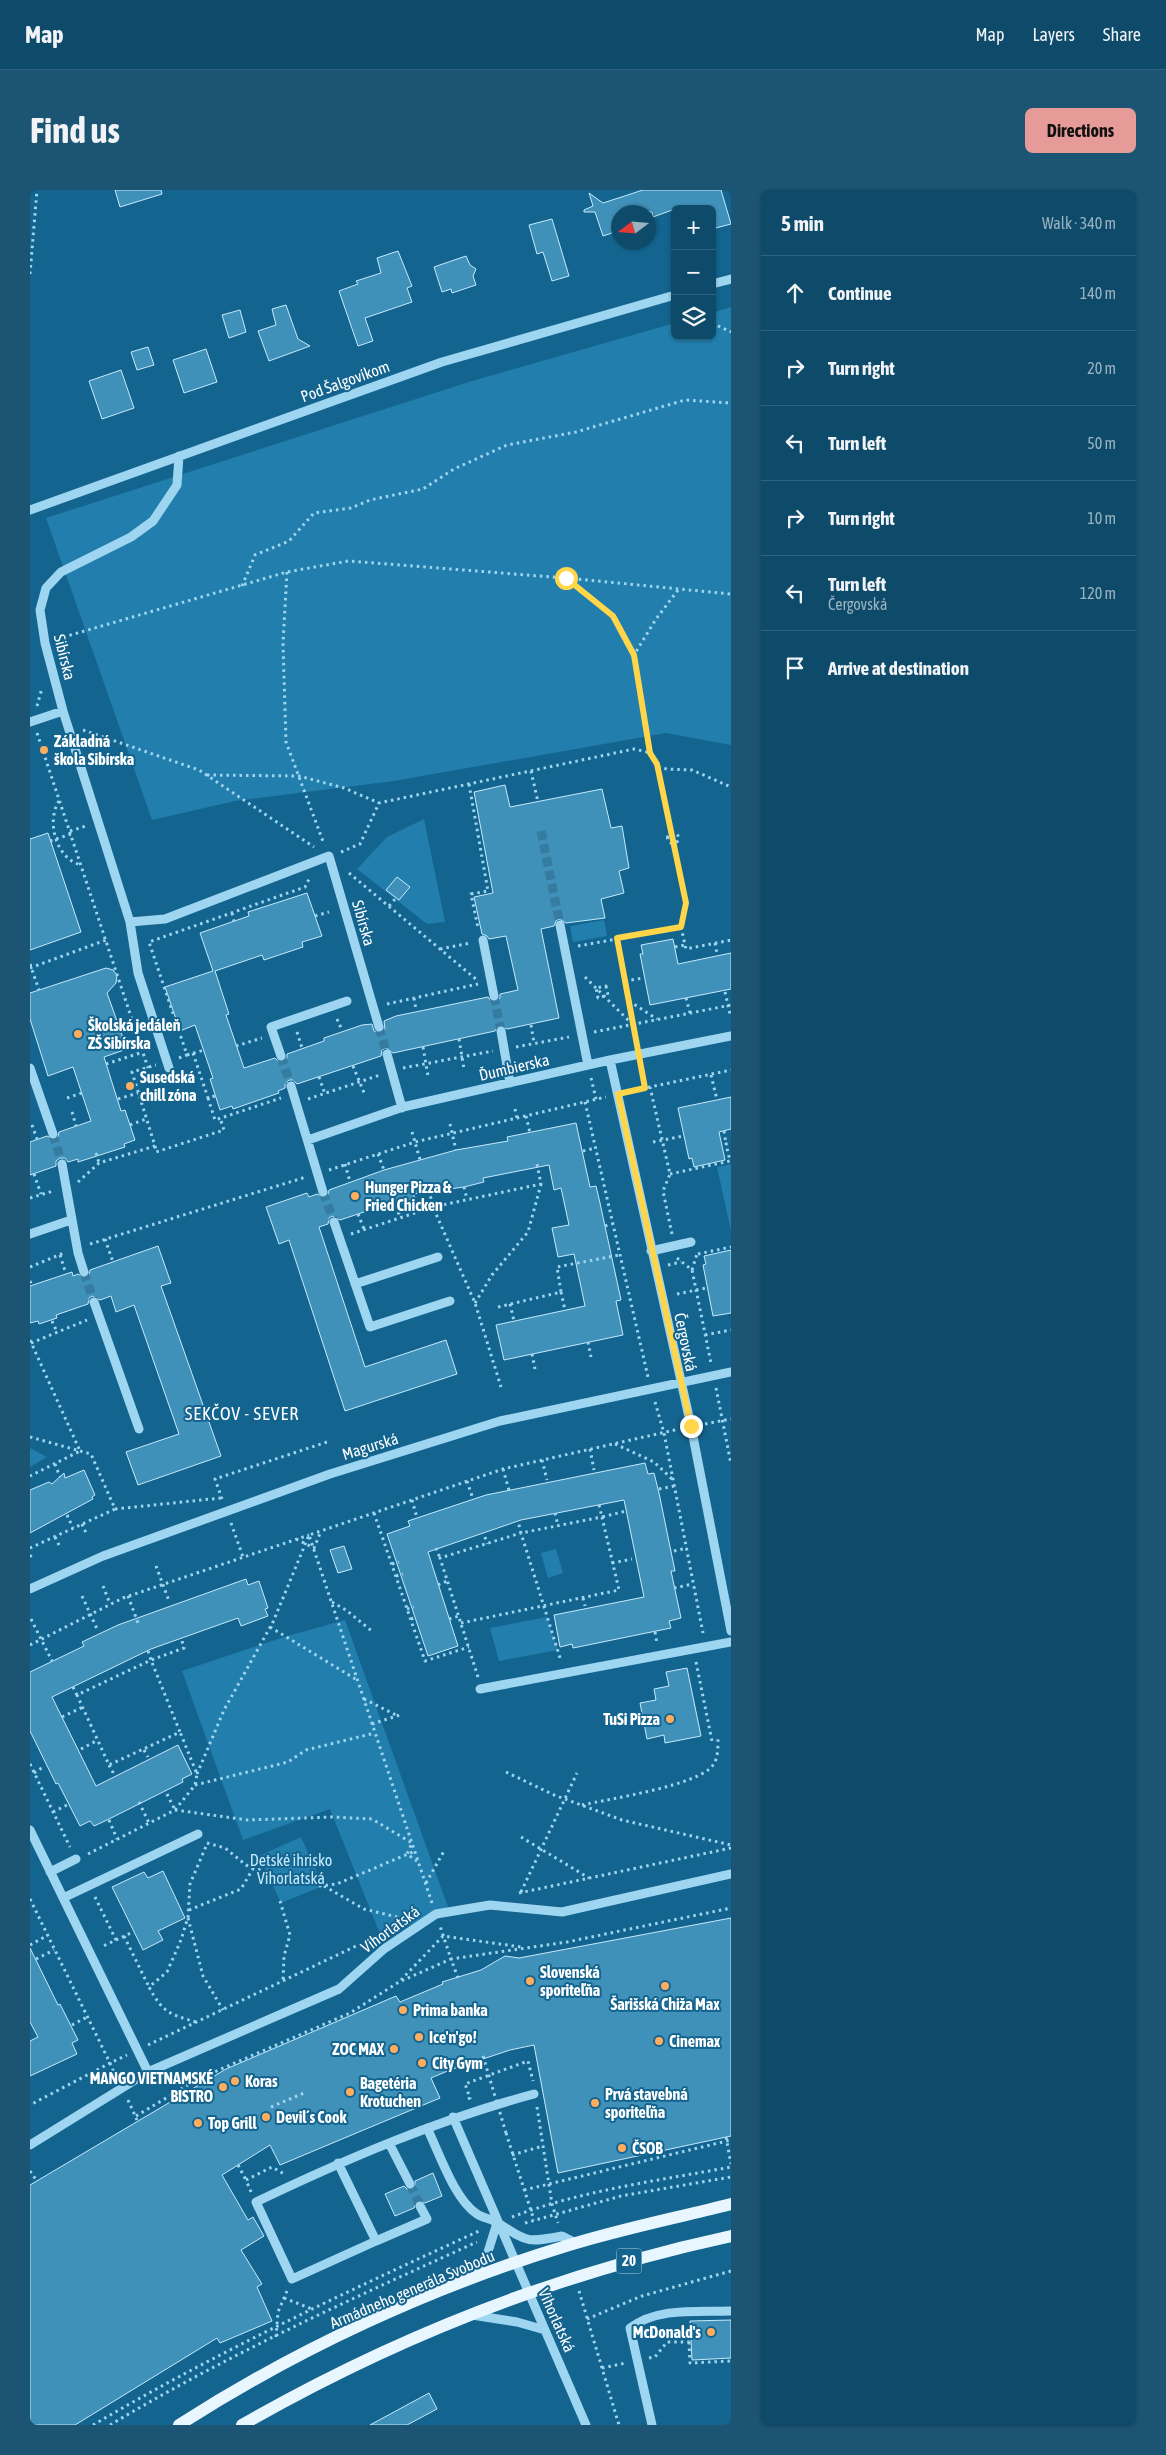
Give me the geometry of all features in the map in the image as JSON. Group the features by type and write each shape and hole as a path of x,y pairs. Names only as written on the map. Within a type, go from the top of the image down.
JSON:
{"main road":[{"name":"Armádneho generála Svobodu","path":"178,2425 318,2346 469,2279 576,2243 731,2204"},
{"name":"20","path":"242,2425 353,2365 468,2315 575,2277 656,2252 731,2236"}],"street":[{"path":"716,283 731,279"},
{"name":"Pod Šalgovíkom","path":"30,510 442,362 671,296"},
{"name":"Sibírska","path":"168,1065 138,973 130,922 64,711 45,643 40,610 46,588 61,572 131,537 153,521 177,486 179,456"},
{"path":"32,722 64,711"},
{"path":"130,922 165,919 328,856"},
{"name":"Sibírska","path":"328,856 379,1027"},
{"path":"560,924 588,1065"},
{"path":"479,939 494,996"},
{"path":"281,1056 271,1027 347,1001"},
{"path":"501,1032 510,1083"},
{"name":"Ďumbierska","path":"308,1140 402,1108 610,1060 731,1036"},
{"path":"387,1054 402,1108"},
{"name":"Čergovská","path":"610,1060 691,1426 731,1631"},
{"path":"30,1068 52,1134"},
{"path":"291,1086 323,1192"},
{"path":"62,1164 71,1220 84,1272"},
{"path":"30,1234 71,1220"},
{"path":"334,1222 370,1326 450,1301"},
{"path":"651,1251 691,1242"},
{"path":"356,1284 438,1257"},
{"path":"94,1302 138,1429"},
{"name":"Magurská","path":"30,1589 103,1556 226,1511 330,1474 500,1421 731,1372"},
{"path":"480,1685 731,1642"},
{"path":"30,1830 148,2072"},
{"path":"63,1898 198,1834"},
{"path":"50,1872 76,1860"},
{"name":"Vihorlatská","path":"30,2145 148,2072 338,1990 384,1949 436,1914 490,1904 562,1912 731,1874"},
{"path":"420,2206 427,2218 292,2279 256,2202 338,2163 452,2118 534,2094"},
{"name":"Vihorlatská","path":"452,2118 586,2425"},
{"path":"427,2128 465,2204 477,2214 497,2222 506,2230 524,2239 539,2241 562,2236 576,2243"},
{"path":"389,2143 410,2184"},
{"path":"338,2163 376,2240"},
{"path":"469,2279 486,2255 495,2234 497,2222"},
{"path":"652,2425 630,2328 641,2320 656,2314 731,2311"},
{"path":"468,2315 517,2322 545,2330"}],"path":[{"path":"30,274 37,190"},
{"path":"716,325 731,332"},
{"path":"242,586 255,555 288,541 314,513 351,508 370,500 423,490 454,470 507,445 576,432 686,400 731,403"},
{"path":"45,643 287,572 348,561 566,578 731,594"},
{"path":"287,572 283,643 286,742 328,856"},
{"path":"566,578 613,616 634,655 650,753 658,766 686,903 681,927 686,949 731,940"},
{"path":"634,655 656,619 678,590"},
{"path":"32,722 148,1068"},
{"path":"68,725 199,770 328,856 481,984"},
{"path":"206,775 299,776 344,788 379,803 634,749 650,753"},
{"path":"658,766 667,769 692,770 731,787"},
{"path":"531,771 538,802"},
{"path":"440,949 479,939 471,894 488,890 469,784"},
{"path":"59,800 52,817 57,839 70,863 81,866"},
{"path":"328,856 360,844 379,803"},
{"path":"50,841 71,834"},
{"path":"187,1055 150,942 305,887 313,870"},
{"path":"389,906 396,898"},
{"path":"315,916 329,912"},
{"path":"232,913 234,920"},
{"path":"565,948 681,927"},
{"path":"617,938 645,1088"},
{"path":"30,968 106,940"},
{"path":"714,943 717,954"},
{"path":"675,947 685,945"},
{"path":"567,960 632,1024"},
{"path":"30,964 39,990"},
{"path":"625,982 643,978"},
{"path":"596,988 606,986 608,996 604,996"},
{"path":"724,992 730,1014"},
{"path":"414,998 416,1010"},
{"path":"686,998 690,1013"},
{"path":"628,1000 657,1020"},
{"path":"193,1053 215,1120 287,1096 290,1105 392,1071 729,1005"},
{"path":"338,1019 342,1030"},
{"path":"531,1026 534,1043"},
{"path":"236,1046 274,1034"},
{"path":"458,1039 464,1069"},
{"path":"423,1047 428,1076"},
{"path":"204,1050 187,1055 168,1065 132,1072 156,1152 224,1130 220,1118"},
{"path":"106,1064 143,1052"},
{"path":"588,1065 596,1099"},
{"path":"353,1066 365,1095"},
{"path":"711,1075 716,1100"},
{"path":"319,1077 324,1094"},
{"path":"30,1267 77,1248 415,1142 650,1087"},
{"path":"67,1098 82,1093"},
{"path":"118,1100 138,1093"},
{"path":"208,1098 215,1096"},
{"path":"584,1102 640,1347 664,1433 704,1639"},
{"path":"515,1109 517,1118"},
{"path":"72,1112 76,1126"},
{"path":"526,1116 530,1133"},
{"path":"130,1125 146,1120"},
{"path":"450,1124 456,1150"},
{"path":"32,1125 37,1139"},
{"path":"670,1174 730,1161 724,1131"},
{"path":"412,1132 421,1163"},
{"path":"653,1142 683,1136"},
{"path":"726,1144 731,1143"},
{"path":"79,1192 76,1183 99,1163 155,1146"},
{"path":"583,1151 595,1148"},
{"path":"96,1153 99,1163"},
{"path":"378,1154 384,1170"},
{"path":"345,1164 350,1182"},
{"path":"475,1303 492,1275 528,1232 541,1184 537,1164"},
{"path":"34,1174 41,1194"},
{"path":"339,1237 433,1206 541,1184"},
{"path":"464,1187 467,1199"},
{"path":"429,1190 433,1206 475,1303 502,1388"},
{"path":"396,1206 400,1218"},
{"path":"358,1214 364,1230"},
{"path":"605,1226 612,1224"},
{"path":"105,1239 112,1262"},
{"path":"691,1255 731,1247"},
{"path":"692,1270 698,1254"},
{"path":"60,1255 66,1274"},
{"path":"565,1310 557,1267 619,1255"},
{"path":"677,1258 684,1257"},
{"path":"30,1281 32,1286"},
{"path":"678,1294 706,1288"},
{"path":"498,1307 561,1292"},
{"path":"510,1304 514,1321"},
{"path":"80,1451 30,1342 99,1315"},
{"path":"52,1321 57,1332"},
{"path":"706,1336 731,1330"},
{"path":"588,1342 590,1357"},
{"path":"532,1354 535,1369"},
{"path":"30,1645 128,1596 503,1469 691,1426 731,1419"},
{"path":"30,1437 91,1454 115,1508"},
{"path":"243,1557 215,1479 330,1442"},
{"path":"614,1444 654,1462 674,1482"},
{"path":"590,1449 594,1470"},
{"path":"30,1476 80,1451"},
{"path":"542,1460 547,1480"},
{"path":"55,1464 60,1477"},
{"path":"503,1469 510,1494"},
{"path":"467,1481 472,1496"},
{"path":"659,1489 674,1486"},
{"path":"30,1548 115,1508 222,1498"},
{"path":"412,1500 417,1518"},
{"path":"461,1623 618,1590 599,1505"},
{"path":"440,1558 521,1533 626,1511"},
{"path":"374,1512 425,1661 469,1647"},
{"path":"555,1513 558,1526"},
{"path":"67,1515 73,1528"},
{"path":"518,1521 563,1666"},
{"path":"82,1524 86,1533"},
{"path":"314,1548 321,1530"},
{"path":"30,1764 76,1860 175,1810 195,1785 197,1774 224,1710 270,1627 309,1534"},
{"path":"309,1534 458,1978"},
{"path":"55,1537 59,1545"},
{"path":"485,1537 487,1544"},
{"path":"295,1539 314,1548"},
{"path":"436,1548 480,1685"},
{"path":"674,1551 686,1548"},
{"path":"612,1562 632,1559"},
{"path":"392,1564 399,1562"},
{"path":"156,1566 169,1602"},
{"path":"396,1576 403,1574"},
{"path":"438,1584 447,1581"},
{"path":"674,1588 694,1584"},
{"path":"103,1586 110,1604"},
{"path":"82,1596 98,1631"},
{"path":"128,1596 138,1623"},
{"path":"583,1598 585,1606"},
{"path":"331,1602 346,1610 373,1632"},
{"path":"407,1610 414,1607"},
{"path":"449,1619 459,1616"},
{"path":"411,1620 417,1617"},
{"path":"31,1619 52,1661"},
{"path":"270,1627 357,1680"},
{"path":"655,1632 657,1648"},
{"path":"77,1695 151,1660 184,1648 182,1642"},
{"path":"693,1649 712,1741"},
{"path":"148,1651 197,1774"},
{"path":"422,1654 429,1652"},
{"path":"116,1669 120,1675"},
{"path":"73,1687 115,1776"},
{"path":"364,1699 399,1716 372,1724"},
{"path":"62,1717 82,1707"},
{"path":"109,1765 180,1732"},
{"path":"195,1785 288,1762 306,1750 375,1733"},
{"path":"582,1805 686,1782 703,1774 714,1765 718,1739"},
{"path":"81,1748 98,1740"},
{"path":"144,1750 148,1757"},
{"path":"34,1772 43,1767"},
{"path":"506,1772 566,1799 622,1820 731,1844"},
{"path":"520,1893 577,1773"},
{"path":"167,1794 175,1810"},
{"path":"139,1802 149,1823"},
{"path":"53,1812 69,1804"},
{"path":"175,1810 248,1820 322,1817 372,1819 412,1842"},
{"path":"109,1820 117,1839"},
{"path":"198,1834 207,1844 225,1848 246,1865 266,1872"},
{"path":"521,1837 589,1878"},
{"path":"407,1854 412,1842"},
{"path":"149,1987 167,1972 181,1940 188,1917 190,1884 207,1844"},
{"path":"406,1919 364,1908 321,1886 337,1884 414,1851"},
{"path":"426,1884 444,1851"},
{"path":"407,1854 418,1862"},
{"path":"189,1910 241,1889 254,1867"},
{"path":"89,1886 116,1940"},
{"path":"30,1899 110,2063 30,2105"},
{"path":"280,1901 290,1935 284,1956 283,1981"},
{"path":"137,2120 136,2116 198,2079 350,2013 399,1982 451,1959 567,1942 731,1908"},
{"path":"188,1917 202,1976 223,2010"},
{"path":"90,1952 134,1932"},
{"path":"30,1945 48,1935"},
{"path":"124,1936 156,2000 168,2014 197,2022"},
{"path":"443,1936 526,1948"},
{"path":"399,1982 443,1936"},
{"path":"36,1959 54,1950"},
{"path":"72,2025 87,2017"},
{"path":"483,2056 512,2155 534,2220"},
{"path":"271,2107 304,2093"},
{"path":"93,2425 188,2371 276,2326 497,2222 552,2204 731,2166 728,2140 524,2190"},
{"path":"512,2155 543,2146"},
{"path":"238,2165 246,2180"},
{"path":"30,2171 37,2181"},
{"path":"506,2230 555,2213 621,2196 731,2177"},
{"path":"552,2204 562,2236"},
{"path":"110,2425 192,2378 495,2234"},
{"path":"587,2319 642,2296 731,2271"},
{"path":"575,2277 619,2425"},
{"path":"276,2337 278,2312 292,2279"},
{"path":"284,2298 312,2309"},
{"path":"689,2342 690,2363 731,2361"}],"green space":[{"path":"731,307 731,745 666,733 394,781 235,801 152,820 46,518 472,381 671,324 671,340 716,340 716,312"},
{"path":"424,819 445,922 427,924 357,869 387,837"},
{"path":"604,920 607,936 573,942 570,926"},
{"path":"731,1164 731,1231 717,1167"},
{"path":"30,1448 47,1457 30,1467"},
{"path":"556,1549 563,1573 548,1578 541,1553"},
{"path":"547,1617 558,1650 499,1661 490,1628"},
{"path":"345,1620 448,1907 382,1939 330,1809 243,1840 182,1671 284,1637"},
{"name":"Detské ihrisko Vihorlatská","path":"301,1837 323,1886 281,1903 259,1856"}],"building":[{"path":"115,190 161,190 162,194 120,207"},
{"path":"643,190 721,190 731,224 716,228 716,205 671,205 671,210 656,216 656,205 611,205 611,233 603,236 595,212 584,212 584,210 593,206 589,193 603,203"},
{"path":"552,219 569,276 552,281 543,252 537,254 529,225"},
{"path":"398,251 412,286 407,288 412,302 365,318 373,341 358,346 339,291 358,284 356,281 381,273 377,258"},
{"path":"466,256 470,265 476,269 473,276 476,285 452,293 451,289 442,292 434,267"},
{"path":"286,305 298,339 310,346 269,361 258,331 276,325 272,309"},
{"path":"240,310 246,332 229,338 222,315"},
{"path":"148,347 154,365 137,370 131,352"},
{"path":"206,349 217,382 184,393 173,360"},
{"path":"121,370 134,408 102,419 89,381"},
{"path":"505,785 510,807 602,789 611,828 622,826 629,868 619,871 624,893 601,899 605,918 566,923 559,919 554,926 541,929 559,1018 507,1029 499,1025 495,1031 393,1053 386,1048 382,1050 381,1056 297,1084 293,1080 289,1080 285,1084 285,1088 278,1091 279,1093 233,1109 232,1106 220,1110 210,1079 213,1078 195,1025 180,1031 165,987 213,971 200,933 249,916 248,912 307,893 322,936 302,942 303,947 264,960 262,955 215,971 229,1014 226,1015 244,1068 275,1058 279,1062 283,1062 287,1058 287,1054 324,1041 324,1038 362,1025 372,1024 374,1031 380,1033 385,1029 384,1021 396,1016 488,997 492,1002 496,1002 500,998 500,994 518,990 506,936 489,939 482,934 474,897 493,893 474,792"},
{"path":"48,833 81,932 30,950 30,839"},
{"path":"397,877 410,887 399,900 386,890"},
{"path":"673,939 678,964 731,953 731,989 650,1005 640,954 643,954 641,945"},
{"path":"106,968 113,970 117,975 116,983 107,993 127,1049 104,1057 121,1111 125,1110 135,1140 124,1144 125,1147 78,1162 78,1159 68,1162 65,1158 60,1158 56,1161 56,1166 30,1175 30,1142 47,1136 55,1140 58,1138 59,1132 91,1121 73,1067 48,1076 30,1019 30,993"},
{"path":"731,1097 731,1129 719,1132 725,1160 694,1167 692,1158 689,1159 678,1108"},
{"path":"576,1123 590,1187 596,1186 600,1203 621,1300 616,1301 623,1335 504,1360 496,1325 585,1306 574,1254 558,1257 552,1228 569,1225 561,1188 554,1190 549,1165 483,1178 484,1182 464,1187 413,1194 415,1198 396,1206 377,1211 376,1208 340,1220 332,1216 329,1218 328,1224 319,1227 365,1367 446,1340 457,1374 345,1411 289,1240 279,1244 266,1207 307,1193 309,1197 317,1194 324,1198 328,1196 329,1190 384,1170 456,1150 508,1141 507,1137"},
{"path":"158,1246 171,1283 161,1286 221,1456 138,1485 126,1452 179,1434 134,1305 116,1312 111,1296 100,1300 92,1296 89,1298 88,1304 56,1315 57,1318 39,1324 38,1321 30,1323 30,1286 72,1272 73,1276 78,1274 85,1278 89,1276 90,1270"},
{"path":"731,1250 731,1313 713,1316 703,1265 706,1264 704,1256"},
{"path":"645,1463 648,1474 654,1473 675,1571 671,1571 681,1618 669,1621 671,1628 573,1648 572,1644 560,1647 554,1615 644,1597 624,1500 521,1520 428,1552 458,1646 428,1656 387,1534 410,1526 408,1521 486,1495"},
{"path":"84,1470 95,1495 92,1497 93,1499 30,1533 30,1490 49,1482 52,1484 64,1473 65,1478"},
{"path":"344,1546 352,1569 338,1573 330,1550"},
{"path":"246,1579 248,1585 259,1581 268,1608 265,1609 268,1616 241,1626 238,1618 151,1649 52,1697 96,1786 178,1745 192,1774 182,1779 183,1782 105,1821 94,1826 90,1821 80,1826 58,1783 56,1784 30,1731 30,1672 84,1646 82,1642 118,1625"},
{"name":"TuSi Pizza","path":"687,1668 701,1736 665,1743 664,1735 647,1739 640,1703 656,1700 654,1689 669,1686 666,1672"},
{"path":"163,1871 185,1918 158,1931 163,1940 143,1950 112,1887 144,1872 148,1878"},
{"name":"ZOC MAX","path":"731,1918 731,2136 558,2173 534,2045 510,2050 450,2070 431,2078 440,2098 280,2165 270,2145 222,2175 248,2220 253,2217 264,2236 241,2250 262,2284 257,2287 272,2321 220,2343 217,2338 75,2425 30,2425 30,2185 226,2069 396,1996 400,2002 443,1984 442,1982 481,1970 505,1956 519,1958"},
{"path":"30,1948 58,2005 60,2004 78,2040 72,2043 77,2054 30,2076 30,2041 38,2037 30,2022"},
{"path":"433,2173 442,2196 425,2203 418,2200 414,2208 395,2216 385,2194 404,2186 412,2190 415,2187 415,2181"},
{"name":"McDonald's","path":"731,2320 731,2358 692,2360 690,2321"},
{"path":"429,2393 437,2409 407,2425 370,2425"}],"tunnel":[{"path":"541,831 560,925"},
{"path":"494,996 501,1031"},
{"path":"379,1027 387,1054"},
{"path":"281,1056 291,1086"},
{"path":"53,1134 62,1164"},
{"path":"323,1192 334,1222"},
{"path":"84,1272 94,1302"},
{"path":"410,2184 420,2206"}],"place":[{"name":"Základná škola Sibírska","path":"44,750"},
{"name":"Školská jedáleň ZŠ Sibírska","path":"78,1034"},
{"name":"Susedská chill zóna","path":"130,1086"},
{"name":"Hunger Pizza & Fried Chicken","path":"355,1196"},
{"name":"TuSi Pizza","path":"670,1719"},
{"name":"Slovenská sporiteľňa","path":"530,1981"},
{"name":"Šarišská Chiža Max","path":"665,1986"},
{"name":"Prima banka","path":"403,2010"},
{"name":"Ice'n'go!","path":"419,2037"},
{"name":"Cinemax","path":"659,2041"},
{"name":"ZOC MAX","path":"394,2049"},
{"name":"City Gym","path":"422,2063"},
{"name":"Koras","path":"235,2081"},
{"name":"MANGO VIETNAMSKÉ BISTRO","path":"223,2087"},
{"name":"Bagetéria Krotuchen","path":"350,2092"},
{"name":"Prvá stavebná sporiteľňa","path":"595,2103"},
{"name":"Devil´s Cook","path":"266,2117"},
{"name":"Top Grill","path":"198,2123"},
{"name":"ČSOB","path":"622,2148"},
{"name":"McDonald's","path":"711,2332"}],"district":[{"name":"SEKČOV - SEVER","path":"242,1414"}],"route":[{"path":"566,578 613,616 634,655 650,753 657,764 686,903 681,927 617,938 645,1088 618,1094 691,1426"}]}
